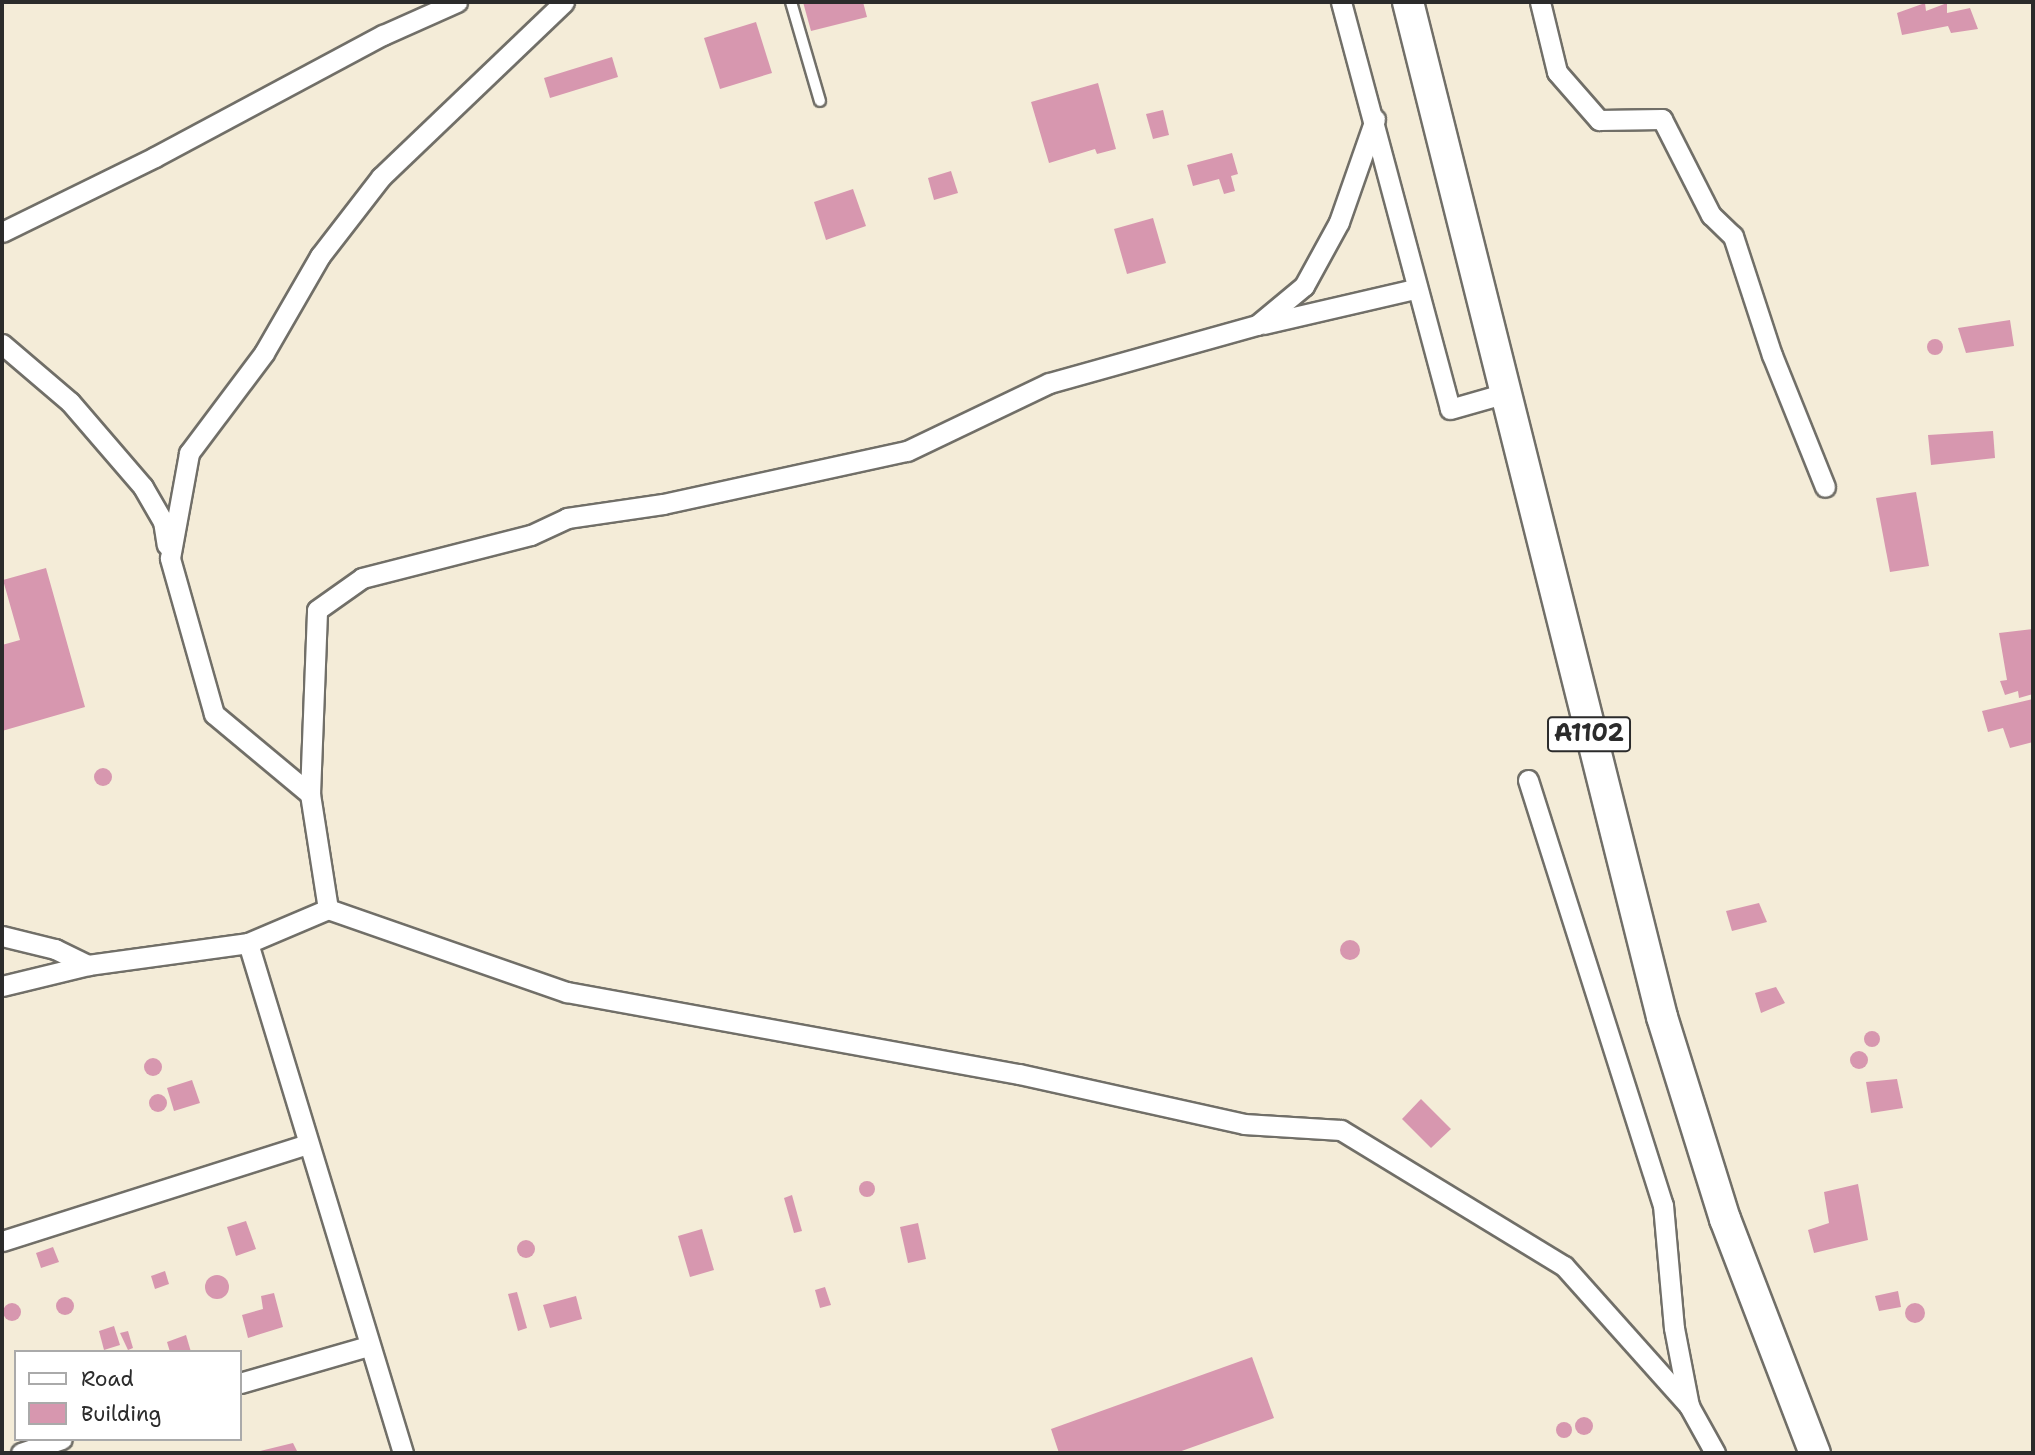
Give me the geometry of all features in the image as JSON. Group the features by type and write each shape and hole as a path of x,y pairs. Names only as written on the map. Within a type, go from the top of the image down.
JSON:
{"main road":[{"name":"A1102","path":"1408,2 1662,1017 1724,1219 1815,1453"}],"street":[{"path":"2,232 144,163 383,35 457,2"},
{"path":"170,558 190,453 264,353 320,256 381,177 564,2"},
{"path":"1341,2 1375,119 1415,289 1450,409 1506,393"},
{"path":"1540,2 1557,72 1599,120 1662,119 1711,215 1732,236 1772,355 1825,487"},
{"path":"1256,325 1304,286 1339,222 1375,119"},
{"path":"328,909 310,794 317,610 362,578 531,535 566,518 663,504 907,451 1049,383 1256,325 1415,289"},
{"path":"2,344 70,402 143,487 163,521 170,558 214,714 310,794"},
{"path":"1528,780 1663,1205 1674,1328 1689,1406"},
{"path":"2,986 88,965 248,943 328,909 567,992 1019,1074 1244,1124 1341,1130 1564,1266 1689,1406 1714,1453"},
{"path":"2,936 55,948 88,965"},
{"path":"248,943 368,1346 403,1453"},
{"path":"2,1241 308,1144"},
{"path":"242,1382 368,1346"},
{"path":"21,1453 56,1441"}],"lane":[{"path":"791,2 820,101"}],"building":[{"path":"803,2 863,2 867,17 811,31"},
{"path":"1925,3 1926,11 1947,3 1947,13 1970,8 1978,29 1951,33 1948,26 1902,35 1897,13"},
{"path":"756,22 772,73 720,89 704,38"},
{"path":"612,57 618,77 550,98 544,78"},
{"path":"1098,83 1116,149 1097,154 1095,149 1049,163 1031,102"},
{"path":"1163,110 1169,135 1153,139 1146,114"},
{"path":"1232,153 1238,174 1231,176 1235,191 1224,194 1219,179 1193,186 1187,165"},
{"path":"951,171 958,193 934,200 928,178"},
{"path":"853,189 866,226 826,240 814,202"},
{"path":"1153,218 1166,263 1127,274 1114,229"},
{"path":"2010,320 2014,346 1966,353 1958,328"},
{"path":"1932,339 1938,339 1943,347 1941,353 1932,355 1927,350 1927,344"},
{"path":"1993,431 1995,458 1931,465 1928,435"},
{"path":"1916,492 1929,566 1890,572 1876,498"},
{"path":"46,568 85,707 2,731 2,645 20,640 3,580"},
{"path":"2033,629 2033,694 2019,698 2018,691 2005,695 2000,681 2007,680 1999,633"},
{"path":"2033,699 2033,742 2010,748 2003,728 1988,732 1982,711"},
{"path":"103,768 109,771 112,777 109,783 103,786 97,783 94,777 97,771"},
{"path":"1759,903 1767,922 1732,931 1726,911"},
{"path":"1350,940 1357,943 1360,950 1357,957 1350,960 1343,957 1340,950 1343,943"},
{"path":"1776,987 1785,1003 1761,1013 1755,993"},
{"path":"1872,1031 1880,1039 1872,1047 1864,1039"},
{"path":"1859,1051 1865,1054 1868,1060 1865,1066 1859,1069 1853,1066 1850,1060 1853,1054"},
{"path":"153,1058 159,1061 162,1067 159,1073 153,1076 147,1073 144,1067 147,1061"},
{"path":"1897,1079 1903,1108 1871,1113 1866,1082"},
{"path":"192,1080 200,1103 174,1111 167,1088"},
{"path":"158,1094 166,1099 167,1103 162,1111 158,1112 150,1107 149,1103 154,1095"},
{"path":"1421,1099 1451,1129 1431,1148 1402,1119"},
{"path":"864,1181 870,1181 875,1189 873,1195 864,1197 859,1192 859,1186"},
{"path":"1858,1184 1868,1240 1814,1253 1808,1230 1829,1223 1824,1192"},
{"path":"792,1195 802,1231 794,1233 784,1198"},
{"path":"246,1221 256,1249 236,1256 227,1227"},
{"path":"918,1223 926,1259 908,1263 900,1227"},
{"path":"702,1229 714,1270 690,1277 678,1236"},
{"path":"522,1240 530,1240 535,1249 533,1256 522,1258 517,1253 517,1245"},
{"path":"53,1247 59,1262 41,1268 36,1253"},
{"path":"165,1271 169,1284 155,1289 151,1276"},
{"path":"217,1275 225,1279 229,1287 225,1295 217,1299 209,1295 205,1287 209,1279"},
{"path":"825,1287 831,1305 820,1308 815,1290"},
{"path":"1898,1291 1901,1307 1879,1311 1875,1296"},
{"path":"517,1292 527,1328 518,1331 508,1294"},
{"path":"274,1293 283,1327 248,1338 242,1315 263,1309 261,1296"},
{"path":"576,1296 582,1319 550,1328 543,1305"},
{"path":"65,1297 71,1300 74,1306 71,1312 65,1315 59,1312 56,1306 59,1300"},
{"path":"12,1303 18,1306 21,1312 18,1318 12,1321 6,1318 3,1312 6,1306"},
{"path":"1915,1303 1922,1306 1925,1313 1922,1320 1915,1323 1908,1320 1905,1313 1908,1306"},
{"path":"114,1326 120,1345 104,1350 99,1331"},
{"path":"128,1331 133,1348 128,1350 120,1333"},
{"path":"186,1335 190,1350 169,1350 167,1342"},
{"path":"1252,1357 1274,1418 1176,1453 1059,1453 1051,1429"},
{"path":"1580,1417 1588,1417 1593,1426 1591,1433 1580,1435 1575,1430 1575,1422"},
{"path":"1561,1422 1567,1422 1572,1430 1570,1436 1561,1438 1556,1433 1556,1427"},
{"path":"293,1443 298,1453 256,1453 256,1452"}]}
